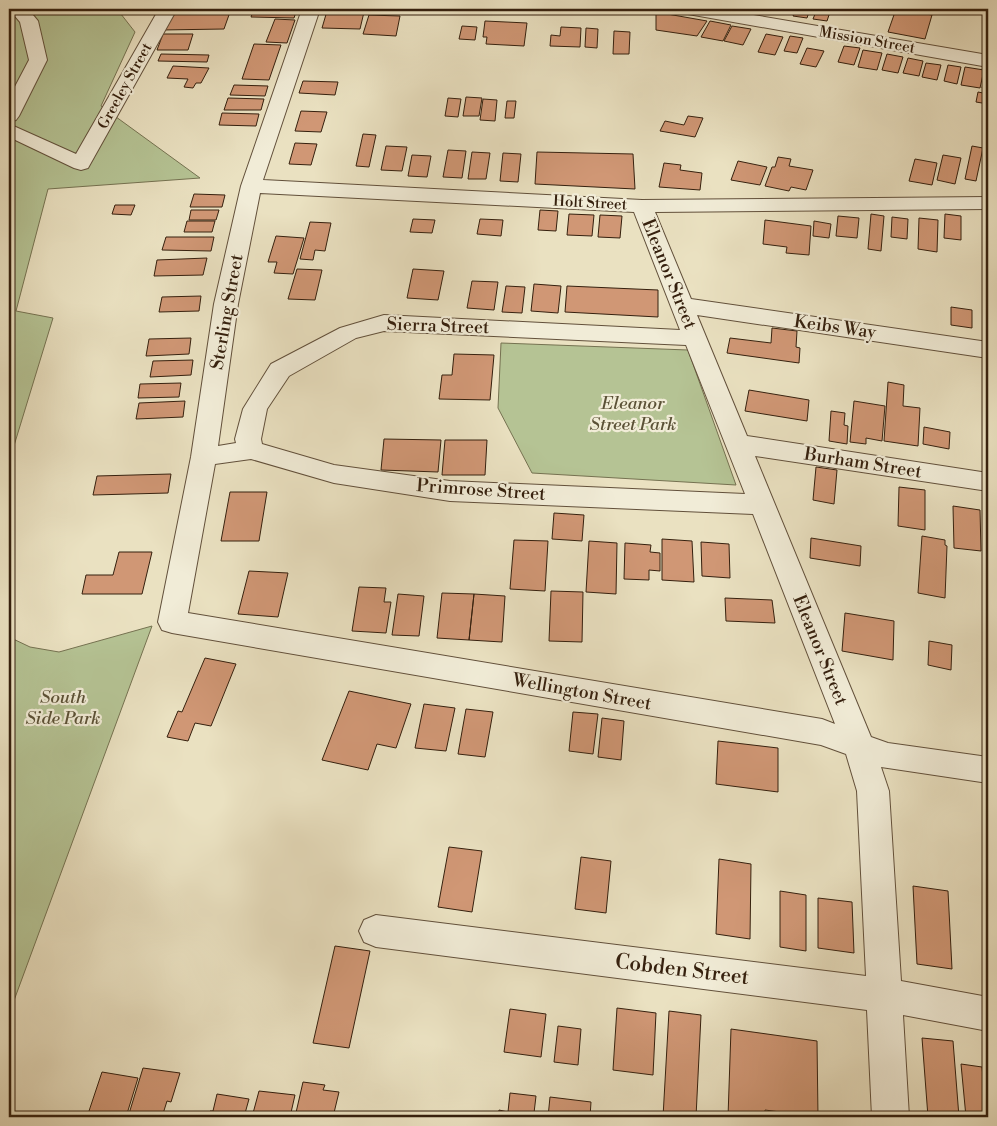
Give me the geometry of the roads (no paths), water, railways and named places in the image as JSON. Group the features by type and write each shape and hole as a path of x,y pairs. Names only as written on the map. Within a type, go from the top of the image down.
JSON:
{"street":[{"path":"9,116 38,60 29,21 18,9"},
{"name":"Greeley Street","path":"9,130 81,164 168,9"},
{"name":"Sterling Street","path":"172,622 204,457 226,304 251,186 311,9"},
{"name":"Mission Street","path":"688,9 988,61"},
{"name":"Holt Street","path":"251,186 642,206 988,203"},
{"name":"Eleanor Street","path":"642,206 858,745 872,791 891,1117"},
{"name":"Keibs Way","path":"683,305 988,350"},
{"name":"Sierra Street","path":"251,450 248,439 255,409 280,370 348,333 384,323 695,338"},
{"name":"Burham Street","path":"738,444 988,482"},
{"name":"Primrose Street","path":"204,457 251,450 334,474 450,491 763,505"},
{"name":"Wellington Street","path":"172,622 822,732 888,756 988,770"},
{"name":"Cobden Street","path":"376,931 885,995 988,1014"}],"park label":[{"name":"Eleanor Street Park","path":"633,413"},
{"name":"South Side Park","path":"63,708"}]}
